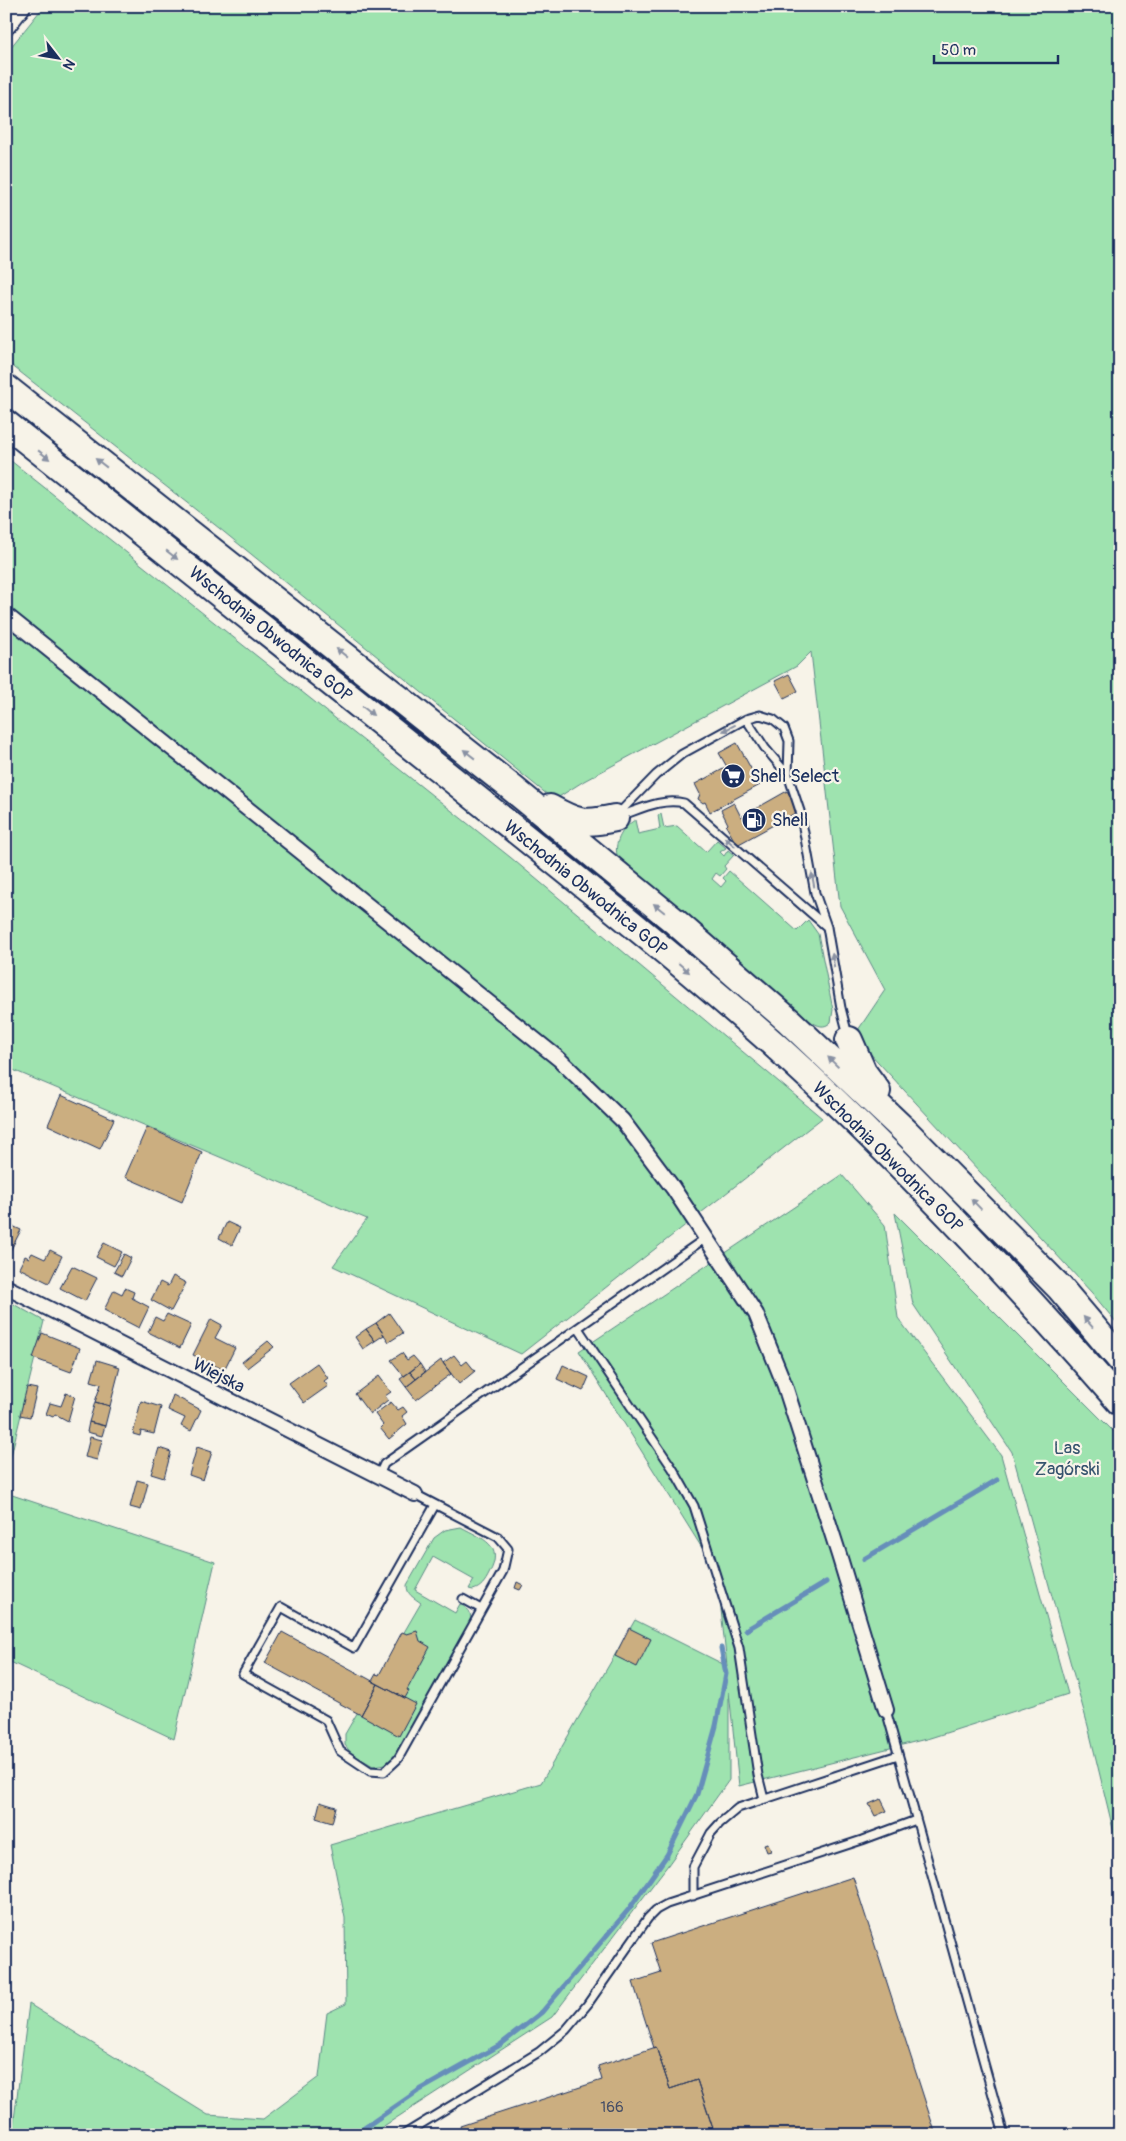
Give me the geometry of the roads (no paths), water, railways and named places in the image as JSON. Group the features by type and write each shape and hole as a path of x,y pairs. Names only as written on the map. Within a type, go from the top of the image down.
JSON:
{"highway":[{"name":"Wschodnia Obwodnica GOP","path":"6,388 507,784 672,919 789,1021 906,1132 1060,1288 1120,1359"},
{"name":"Wschodnia Obwodnica GOP","path":"6,424 511,826 650,939 778,1048 943,1210 1043,1314 1120,1402"},
{"path":"507,784 578,822 594,823 615,818"},
{"path":"850,1040 863,1072 906,1132"}],"street":[{"path":"6,24 20,6"},
{"path":"6,615 559,1059 622,1120 674,1188 756,1314 784,1386 839,1555 886,1710"},
{"name":"Wiejska","path":"6,1288 415,1494"}],"lane":[{"path":"615,818 656,775 682,754 746,719 760,715 773,719 784,728 789,741 788,775 800,810 816,893 827,926 841,1008 850,1040"},
{"path":"746,719 765,748 788,775"},
{"path":"615,818 656,803 671,800 684,803 827,926"},
{"path":"379,1475 384,1464 707,1237"},
{"path":"578,1328 673,1469 694,1506 739,1648 758,1775 764,1799"},
{"path":"415,1494 498,1537 508,1549 503,1570 398,1759 384,1772 370,1770 340,1751 326,1720 243,1674 281,1607 354,1648 435,1505"},
{"path":"463,1599 481,1609"},
{"path":"886,1710 1004,2135"},
{"path":"692,1896 693,1867 711,1833 738,1808 898,1755"},
{"path":"404,2135 539,2052 559,2036 587,2005 648,1918 656,1910 666,1904 862,1840 916,1820"}],"waterway":[{"path":"864,1559 997,1480"},
{"path":"746,1630 826,1582"},
{"path":"354,2135 418,2091 500,2045 542,2012 629,1909 667,1855 697,1794 716,1726 726,1674 721,1648"}],"place":[{"name":"Shell Select","path":"733,776"},
{"name":"Shell","path":"754,820"}],"park label":[{"name":"Las Zagórski","path":"1067,1458"}]}
